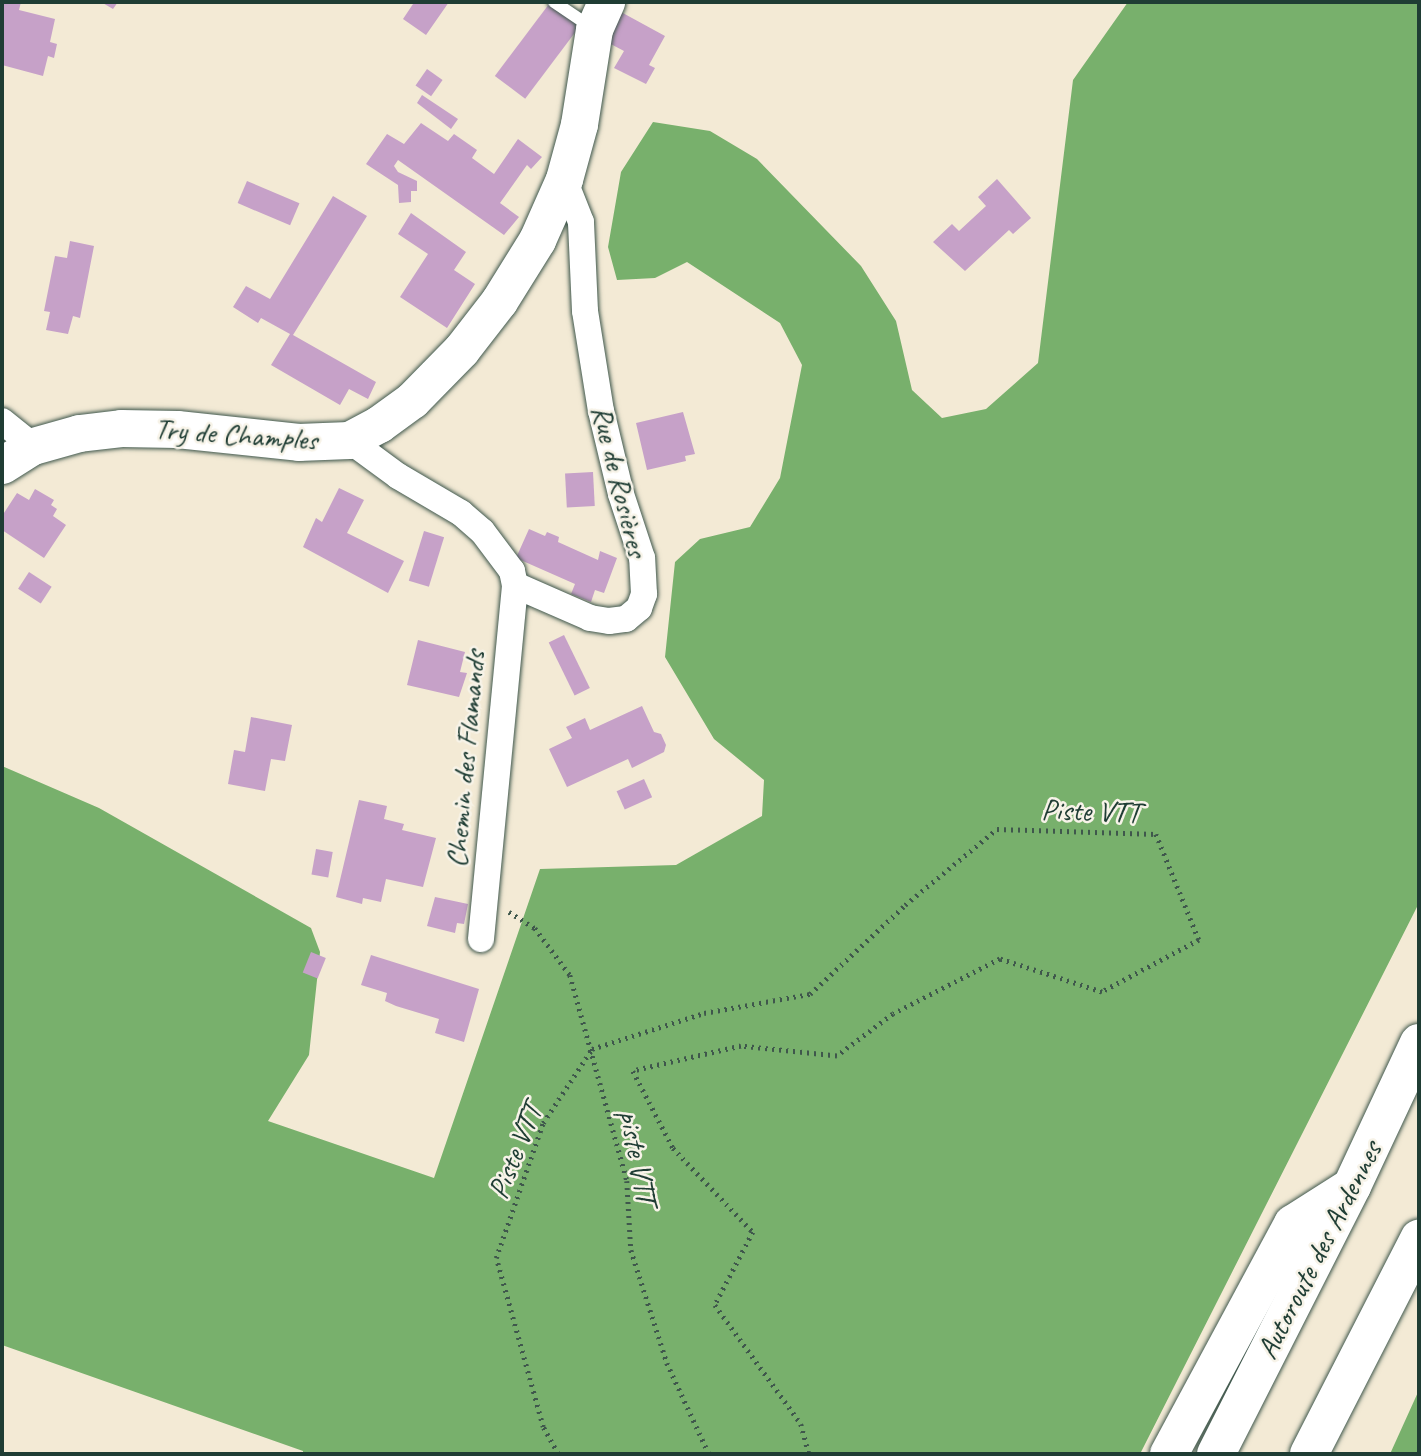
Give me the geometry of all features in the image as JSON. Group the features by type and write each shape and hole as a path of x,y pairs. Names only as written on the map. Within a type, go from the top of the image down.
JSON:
{"highway":[{"name":"Autoroute des Ardennes","path":"1216,1454 1352,1186 1419,1043"},
{"path":"1169,1454 1293,1224 1352,1186"},
{"path":"1309,1454 1419,1239"}],"street":[{"path":"564,179 579,124 600,15"},
{"name":"Try de Champles","path":"2,466 33,446 79,433 145,427 298,442 349,440 379,424 412,400 461,350 499,301 537,240 564,179"},
{"name":"Rue de Rosières","path":"515,584 572,612 609,621 626,619 639,608 644,594 642,558 610,452 595,380 585,311 581,222 564,179"},
{"path":"2,421 33,446"},
{"path":"349,440 398,476 461,513 482,531 512,571 515,584"},
{"name":"Chemin des Flamands","path":"481,939 515,584"}],"lane":[{"path":"554,2 600,15"}],"path":[{"name":"Piste VTT","path":"558,1454 543,1427 496,1258 543,1123 592,1049 704,1013 810,994 905,905 997,830 1156,834 1199,940 1102,992 1000,959 893,1014 837,1056 741,1046 633,1071 673,1148 753,1232 715,1305 801,1424 809,1454"},
{"name":"piste VTT","path":"486,897 535,928 570,975 627,1181 631,1250 667,1363 709,1454"}],"green space":[{"path":"1128,2 1419,2 1419,903 1140,1454 303,1454 303,1451 2,1345 2,766 99,808 311,928 320,952 309,1055 268,1121 434,1178 540,869 676,865 762,816 764,780 714,739 665,657 675,562 700,539 750,527 780,478 802,365 780,323 687,262 655,278 617,280 608,247 621,172 653,122 710,131 757,159 861,266 896,321 912,390 942,418 986,409 1038,363 1073,80"},
{"path":"1419,1390 1419,1454 1390,1454"}],"building":[{"path":"2,2 21,2 19,10 55,19 50,42 57,44 54,58 48,56 43,76 2,65"},
{"path":"101,2 118,2 113,9"},
{"path":"409,2 449,2 426,35 403,19 413,4"},
{"path":"549,4 579,27 525,99 495,76"},
{"path":"621,12 665,36 649,65 655,68 646,84 614,68 624,51 605,41"},
{"path":"427,69 443,80 431,96 416,85"},
{"path":"422,95 458,119 451,129 417,103"},
{"path":"421,123 448,141 454,134 477,150 472,158 494,174 518,139 542,157 531,169 527,165 500,203 519,217 504,235 398,160 394,166 398,172 417,181 417,191 411,191 411,202 399,203 398,185 366,164 387,134 404,144"},
{"path":"997,179 1031,218 1013,234 1009,230 965,271 933,242 952,224 959,231 986,206 978,197"},
{"path":"247,181 299,203 290,225 238,203"},
{"path":"333,196 367,216 293,335 376,382 368,399 349,389 340,405 271,365 290,334 261,318 258,323 233,307 246,286 270,299"},
{"path":"411,213 466,252 454,270 475,284 447,328 400,297 428,254 398,234"},
{"path":"70,241 94,246 80,318 73,316 68,334 46,330 50,312 44,311 55,256 67,258"},
{"path":"683,412 695,454 685,456 686,461 647,470 636,423"},
{"path":"593,472 595,506 567,507 565,473"},
{"path":"339,488 364,500 347,533 404,561 388,593 303,547 316,518 322,522"},
{"path":"35,489 54,500 51,505 57,509 53,516 66,525 44,558 2,530 2,516 17,493 29,500"},
{"path":"529,529 545,536 547,532 559,537 558,542 598,560 600,551 617,558 604,593 595,590 591,602 571,594 575,584 516,558"},
{"path":"424,531 444,537 429,587 409,581"},
{"path":"29,572 52,587 41,603 18,589"},
{"path":"564,635 590,688 575,695 549,642"},
{"path":"418,640 465,652 460,672 467,673 459,697 407,685"},
{"path":"642,706 654,732 661,734 666,745 664,752 632,768 628,759 567,787 549,749 572,738 566,727 585,718 590,730"},
{"path":"251,717 292,725 285,761 271,759 265,791 228,784 234,750 245,752"},
{"path":"644,779 652,797 625,809 617,791"},
{"path":"359,800 387,806 384,819 404,824 402,830 436,838 423,887 386,879 381,902 363,898 362,904 336,897"},
{"path":"316,849 333,852 328,878 311,875"},
{"path":"435,897 468,904 464,924 457,923 455,933 427,926"},
{"path":"311,952 326,958 318,978 303,972"},
{"path":"371,955 479,989 464,1042 435,1033 439,1019 396,1006 385,1001 387,993 361,985"}]}
